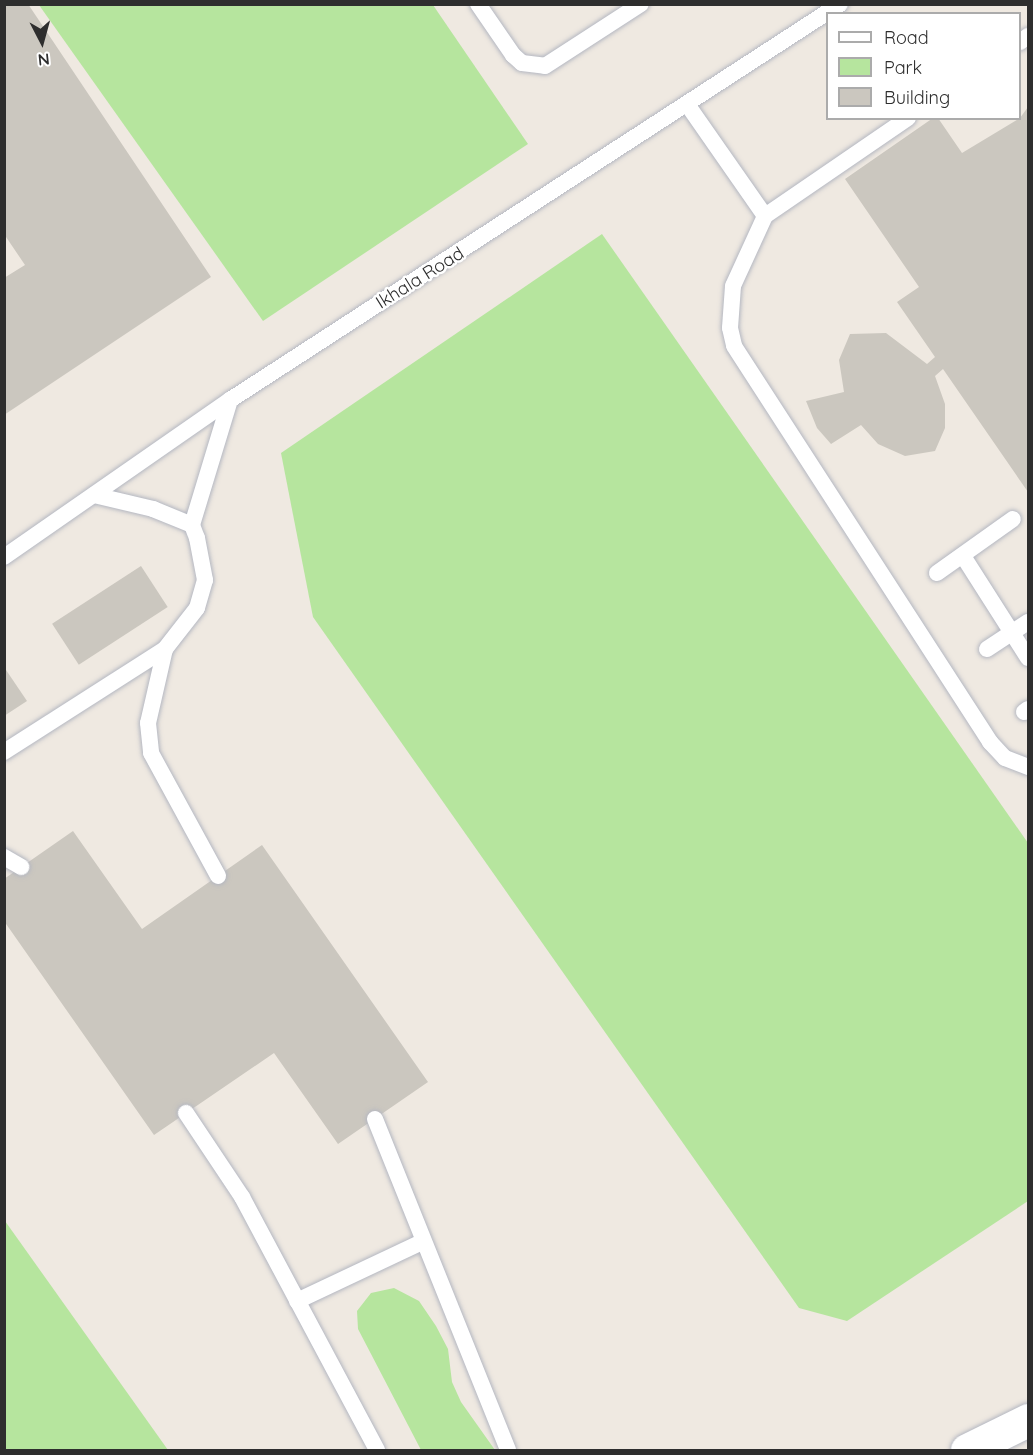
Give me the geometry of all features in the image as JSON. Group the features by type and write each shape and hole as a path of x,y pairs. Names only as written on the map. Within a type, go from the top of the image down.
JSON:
{"street":[{"path":"967,1450 1029,1420"}],"lane":[{"path":"478,4 518,59 545,66 641,4"},
{"name":"Ikhala Road","path":"4,557 230,400 689,107 826,14"},
{"path":"689,107 765,216"},
{"path":"905,120 765,216 728,306 734,346 990,742 1005,758 1029,767"},
{"path":"4,752 165,649 197,608 205,580 192,525 230,400"},
{"path":"94,495 192,525"},
{"path":"937,573 1013,519"},
{"path":"963,556 1029,658"},
{"path":"987,649 1029,622"},
{"path":"165,649 150,702 151,753 218,876"},
{"path":"4,857 21,867"},
{"path":"186,1113 242,1197 377,1450"},
{"path":"375,1119 508,1450"},
{"path":"297,1301 424,1241"}],"green space":[{"path":"39,5 433,5 528,144 263,321"},
{"path":"602,234 1028,843 1028,1201 847,1321 799,1308 313,617 281,453"},
{"path":"5,1221 168,1450 5,1450"},
{"path":"394,1288 419,1301 436,1326 448,1349 452,1382 461,1402 495,1450 421,1450 358,1329 357,1311 371,1293"}],"building":[{"path":"4,4 28,4 211,277 4,415 4,278 25,265 4,234"},
{"path":"1028,107 1028,492 943,369 935,376 945,404 945,428 935,451 905,456 878,444 861,425 831,444 817,428 806,401 844,392 839,360 850,334 886,333 927,364 935,357 897,302 919,287 845,179 930,120 939,120 962,153 1017,120 1021,120"},
{"path":"141,566 168,607 79,665 52,624"},
{"path":"4,667 27,701 4,716"},
{"path":"73,831 142,929 262,845 428,1082 338,1144 274,1053 154,1135 4,921 4,879"}]}
